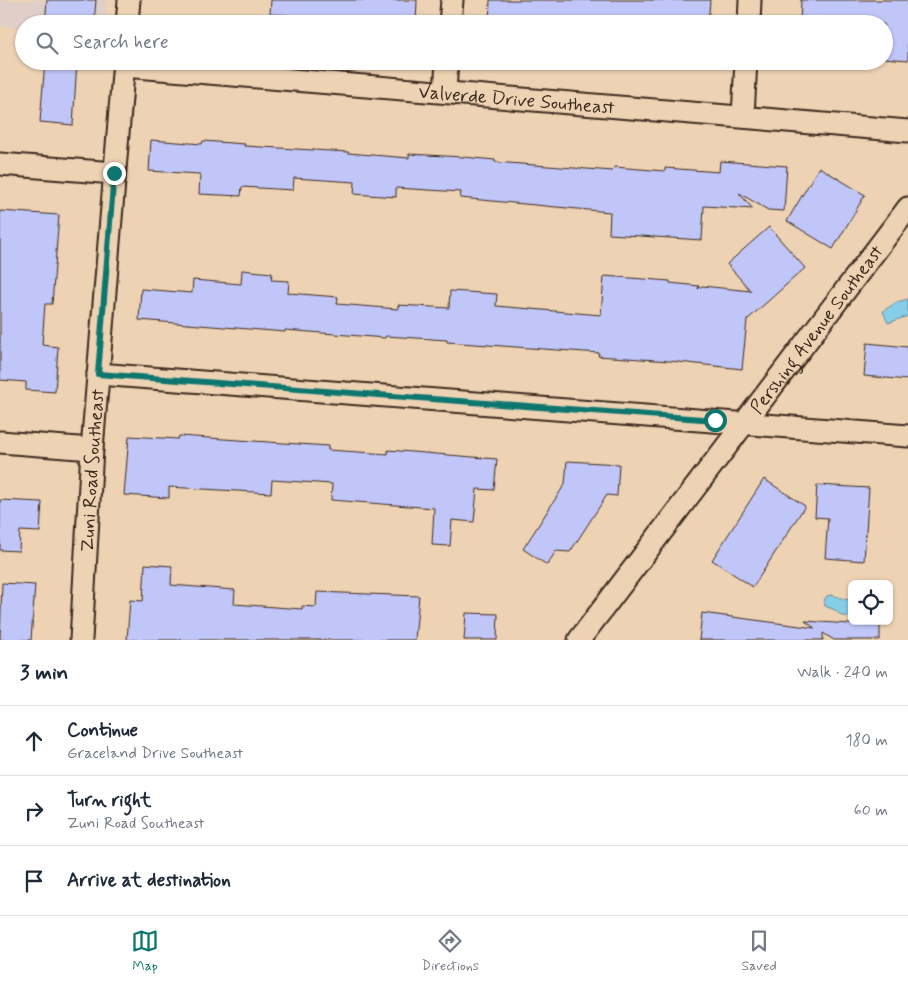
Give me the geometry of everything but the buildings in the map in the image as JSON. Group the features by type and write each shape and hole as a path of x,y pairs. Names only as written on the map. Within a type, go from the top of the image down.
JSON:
{"street":[{"path":"128,15 129,0"},
{"path":"451,15 452,0"},
{"path":"749,15 750,0"},
{"name":"Zuni Road Southeast","path":"81,640 92,448 123,70"},
{"name":"Valverde Drive Southeast","path":"193,70 908,130"},
{"path":"445,92 446,70"},
{"path":"743,116 746,70"},
{"path":"0,164 114,173"},
{"name":"Pershing Avenue Southeast","path":"579,640 908,208"},
{"path":"98,374 908,436"},
{"path":"0,442 92,448"}],"shaded area":[{"path":"0,0 106,0 105,15 15,15 15,27 0,26"}],"water":[{"path":"908,299 908,316 888,323 883,311 897,302"},
{"path":"831,595 848,600 848,617 842,616 835,610 825,606 824,600 827,596"}],"route":[{"path":"114,173 98,374 715,420"}]}
